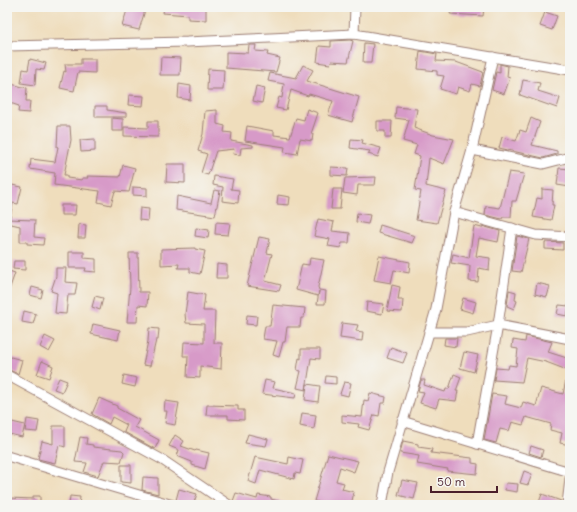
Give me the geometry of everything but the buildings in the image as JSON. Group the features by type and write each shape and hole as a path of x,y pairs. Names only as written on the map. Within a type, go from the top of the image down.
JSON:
{"street":[{"path":"354,34 355,7"},
{"path":"7,46 187,42 354,34 570,70"},
{"path":"382,505 388,472 402,421 436,309 454,212 472,150 493,57"},
{"path":"472,150 543,164 570,157"},
{"path":"454,212 536,235 570,237"},
{"path":"477,444 498,325 512,228"},
{"path":"429,332 467,332 498,325 570,339"},
{"path":"7,375 161,459 230,505"},
{"path":"402,421 570,472"},
{"path":"7,456 173,505"},
{"path":"567,505 570,479"}]}
